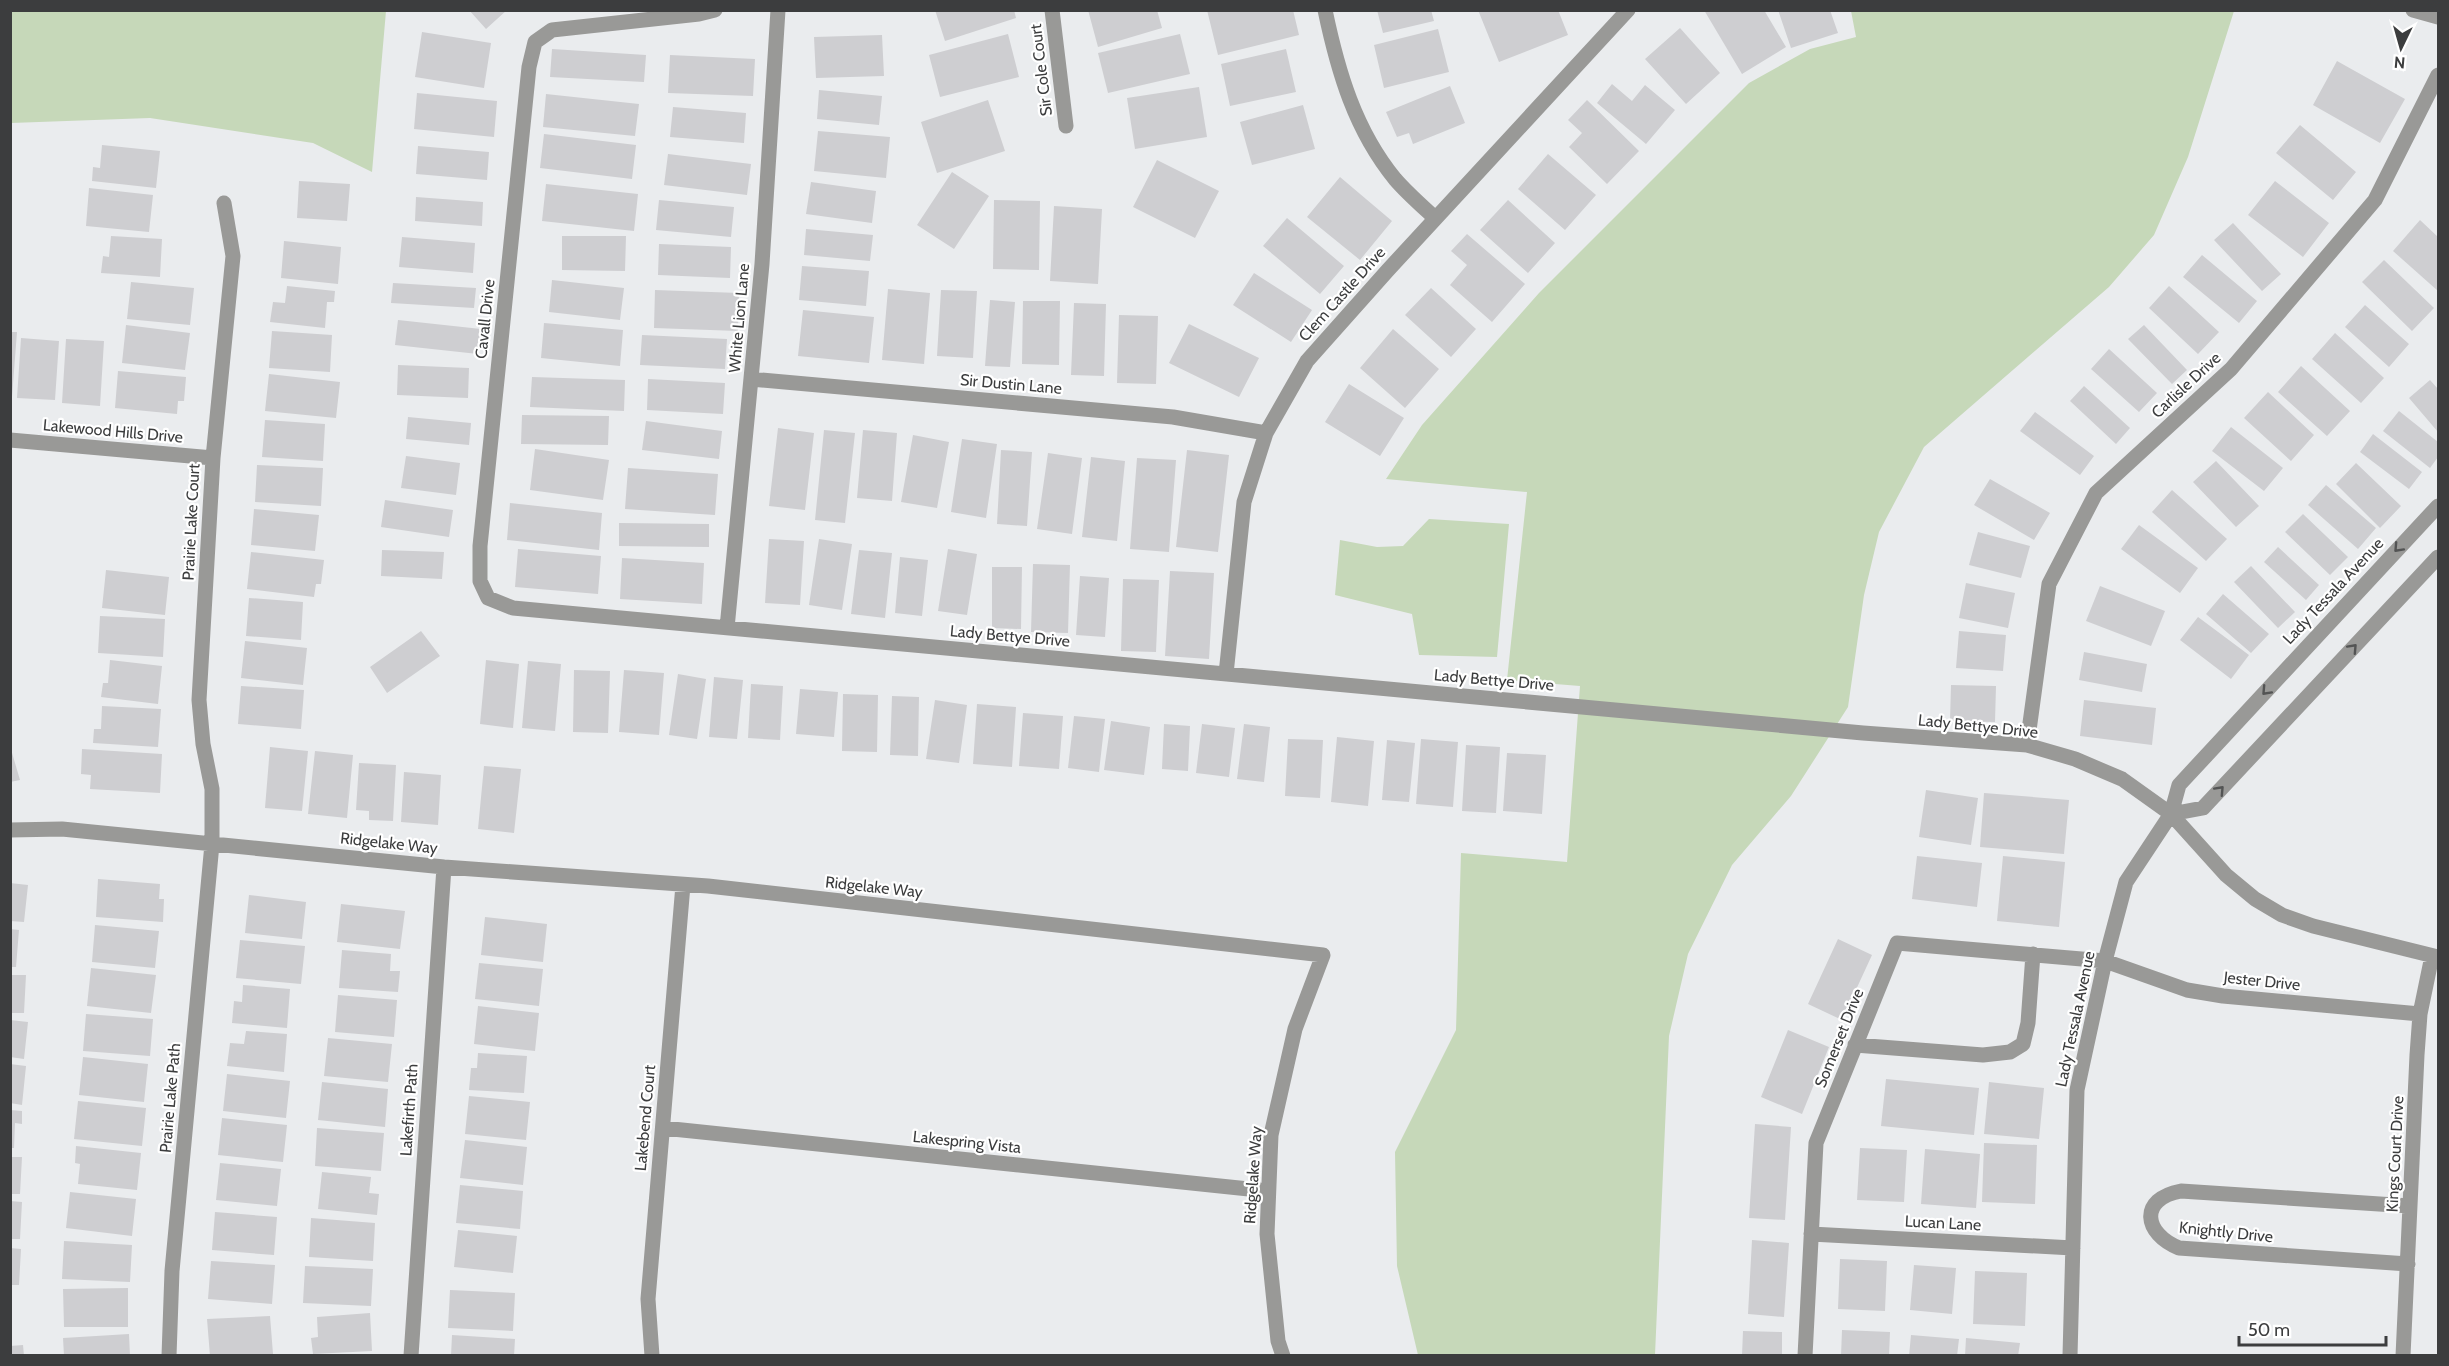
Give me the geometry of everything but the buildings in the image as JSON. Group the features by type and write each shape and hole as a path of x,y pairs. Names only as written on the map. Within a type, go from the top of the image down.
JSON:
{"street":[{"name":"Cavall Drive","path":"488,598 480,581 480,546 529,67 534,42 552,30 699,14 715,10"},
{"name":"White Lion Lane","path":"727,628 762,264 777,10"},
{"name":"Sir Cole Court","path":"1052,10 1066,126"},
{"path":"1325,10 1336,64 1365,137 1396,180 1435,218"},
{"path":"2413,10 2439,17"},
{"name":"Clem Castle Drive","path":"1227,674 1244,502 1266,433 1307,361 1623,12"},
{"name":"Carlisle Drive","path":"2027,745 2049,584 2096,493 2231,369 2375,200 2439,75"},
{"name":"Prairie Lake Court","path":"212,844 212,789 203,744 199,700 213,458 232,256 224,203"},
{"name":"Sir Dustin Lane","path":"751,379 1173,417 1266,433"},
{"name":"Lakewood Hills Drive","path":"10,440 213,458"},
{"name":"Lady Tessala Avenue","path":"2070,1356 2077,1090 2105,961 2126,882 2170,814 2179,785 2439,506"},
{"path":"2170,814 2203,808 2439,557"},
{"name":"Lady Bettye Drive","path":"488,598 513,608 1851,732 2027,745 2075,759 2122,779 2170,814 2226,875 2255,899 2282,915 2313,926 2435,956"},
{"name":"Ridgelake Way","path":"10,830 62,829 444,867 683,885 1323,955 1295,1029 1271,1135 1267,1234 1278,1341 1283,1356"},
{"name":"Prairie Lake Path","path":"169,1356 171,1271 212,844"},
{"name":"Lakefirth Path","path":"411,1356 444,867"},
{"name":"Lakebend Court","path":"652,1356 648,1299 683,885"},
{"name":"Somerset Drive","path":"1805,1356 1816,1143 1897,943 2105,961"},
{"path":"1856,1045 1983,1055 2010,1052 2023,1044 2028,1023 2033,954"},
{"name":"Kings Court Drive","path":"2403,1356 2420,1014 2435,956"},
{"name":"Jester Drive","path":"2105,961 2187,990 2223,996 2420,1014"},
{"name":"Lakespring Vista","path":"663,1128 1268,1191"},
{"name":"Knightly Drive","path":"2408,1264 2179,1248 2167,1243 2159,1236 2150,1215 2152,1206 2159,1199 2181,1191 2410,1206"},
{"name":"Lucan Lane","path":"1811,1234 2073,1248"}],"green space":[{"path":"10,11 386,11 372,172 313,143 150,118 11,123"},
{"path":"1851,11 2234,11 2188,157 2154,235 2109,287 1924,447 1879,532 1864,595 1848,707 1791,796 1732,865 1688,954 1669,1036 1655,1355 1418,1355 1397,1266 1395,1152 1456,1030 1461,853 1567,862 1580,686 1507,680 1527,492 1386,479 1422,425 1539,293 1749,83 1810,49 1856,37"},
{"path":"1429,519 1509,524 1497,657 1419,655 1412,614 1335,595 1340,540 1377,547 1403,546"}]}
